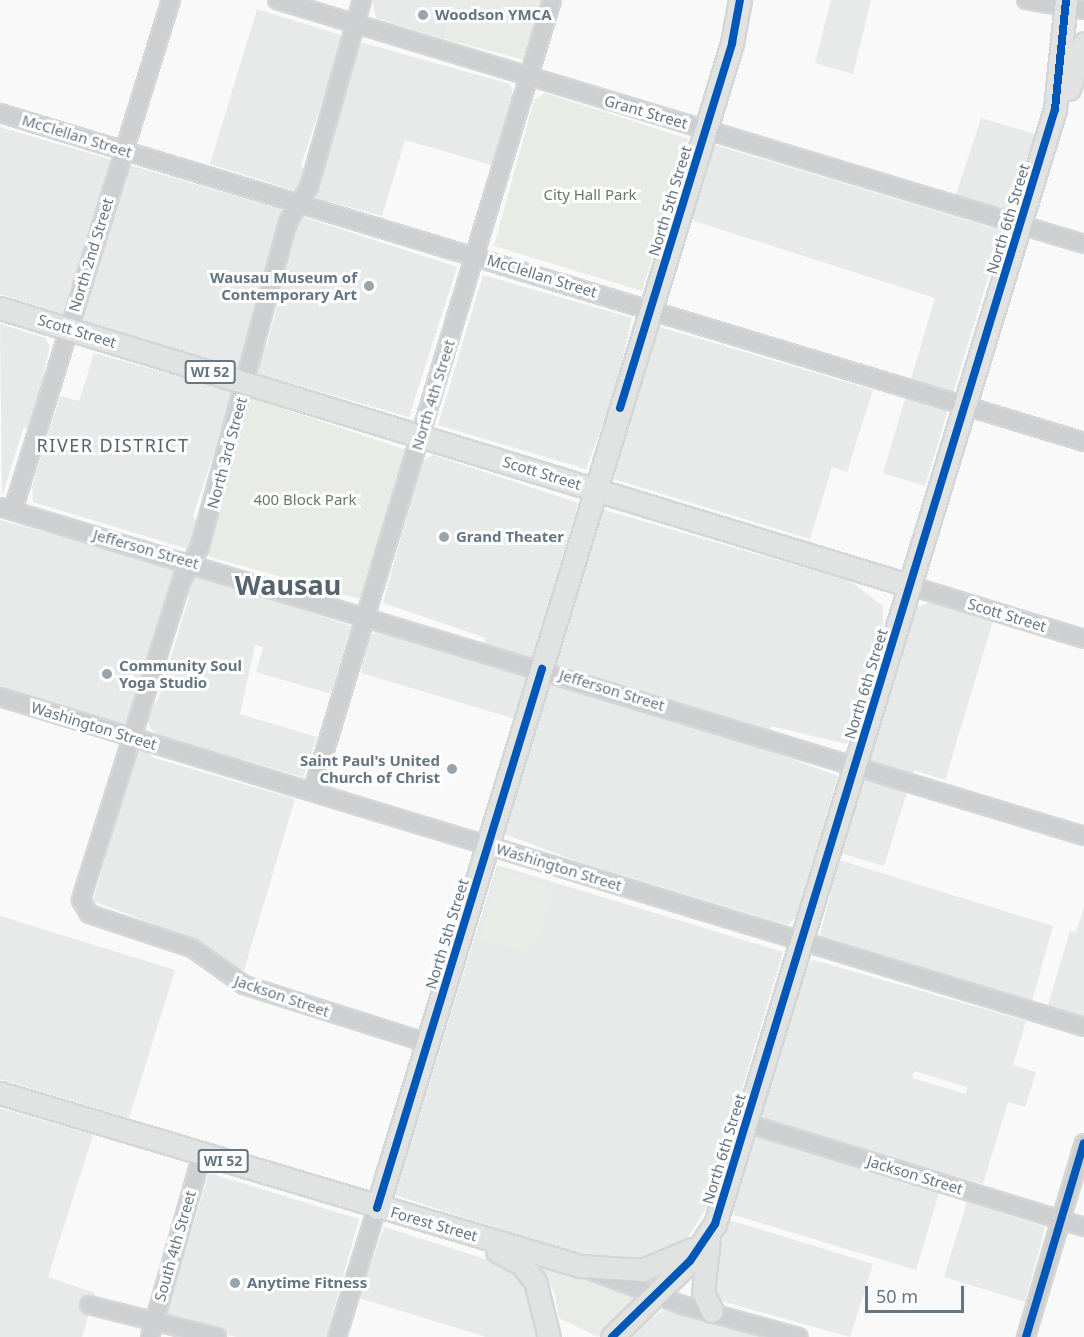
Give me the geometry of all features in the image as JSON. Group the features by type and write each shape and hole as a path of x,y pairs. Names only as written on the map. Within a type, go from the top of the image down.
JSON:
{"main road":[{"name":"North 5th Street","path":"377,1208 706,129 740,0"},
{"name":"North 6th Street","path":"612,1337 656,1295 710,1237 911,586 1055,109 1072,6"},
{"path":"1055,109 1071,86 1084,43"},
{"name":"Scott Street","path":"0,308 911,586"},
{"name":"Forest Street","path":"0,1093 447,1230 580,1266"},
{"path":"447,1230 527,1269 544,1301 549,1337"},
{"path":"710,1237 703,1292 712,1311"},
{"name":"WI 52","path":"580,1266 649,1269 710,1237"}],"street":[{"name":"North 2nd Street","path":"7,509 68,329 171,0"},
{"name":"Grant Street","path":"278,0 1084,244"},
{"name":"North 3rd Street","path":"82,904 182,579 193,563 244,399 243,382 288,222 301,203 362,0"},
{"name":"North 4th Street","path":"313,790 552,0"},
{"path":"1026,0 1072,6"},
{"name":"McClellan Street","path":"0,112 1084,442"},
{"name":"Jefferson Street","path":"7,509 367,615 1084,836"},
{"name":"Scott Street","path":"911,586 1084,639"},
{"name":"Washington Street","path":"0,697 313,790 1084,1027"},
{"name":"Jackson Street","path":"82,904 93,916 192,948 244,985 428,1043"},
{"name":"Jackson Street","path":"746,1123 1084,1227"},
{"path":"1026,1337 1084,1143"},
{"name":"South 4th Street","path":"150,1337 202,1155"},
{"path":"337,1337 377,1208"},
{"name":"Forest Street","path":"580,1266 656,1295 799,1337"},
{"path":"89,1305 218,1337"}],"shaded area":[{"name":"Woodson YMCA","path":"372,0 455,0 444,39 376,18"},
{"path":"831,0 871,0 853,74 815,63"},
{"path":"257,9 344,36 301,165 306,175 296,191 210,164"},
{"path":"360,42 510,84 513,96 492,165 405,140 382,216 317,198 314,193"},
{"path":"981,118 1035,134 1010,210 955,197"},
{"path":"0,127 283,210 238,369 0,294"},
{"path":"715,145 1002,231 925,486 883,473 935,298 688,219"},
{"path":"300,216 457,267 409,417 255,373 255,352 267,345"},
{"path":"483,275 632,318 615,391 586,469 438,425"},
{"path":"0,324 45,338 50,346 30,431 24,427 2,496"},
{"path":"660,327 873,390 847,472 832,467 810,539 614,479 652,340"},
{"path":"94,353 234,392 193,516 198,525 191,550 33,502 32,487 60,396 79,401"},
{"path":"433,455 578,503 515,719 361,673 367,639 375,632 479,663 486,638 383,603 422,461"},
{"path":"604,510 850,581 883,606 883,623 847,744 771,726 764,749 838,776 796,917 788,925 579,862 505,834"},
{"path":"0,520 177,568 127,725 0,688"},
{"path":"194,573 351,626 331,694 256,672 263,647 255,645 240,714 317,737 303,777 160,736 150,728 146,714 158,700 189,597 184,588"},
{"path":"930,602 993,621 945,780 914,770 884,866 841,853 915,608"},
{"path":"145,750 154,758 295,799 244,970 229,967 193,939 93,901 135,751"},
{"path":"839,860 1053,926 1032,1001 820,935"},
{"path":"497,865 783,952 707,1206 687,1239 652,1261 601,1262 395,1195"},
{"path":"1084,907 1084,1017 1048,1005 1070,931 1076,932"},
{"path":"0,916 175,970 129,1118 0,1079"},
{"path":"813,960 1026,1021 1013,1065 1036,1072 1025,1107 1008,1102 983,1184 945,1173 916,1270 731,1214 805,969","holes":["914,1071 967,1087 966,1094 912,1078"]},
{"path":"0,1108 93,1135 48,1277 95,1293 82,1337 0,1337"},
{"path":"209,1173 359,1219 326,1337 236,1337 166,1316"},
{"path":"967,1202 1045,1227 1025,1302 944,1277"},
{"path":"729,1220 873,1264 850,1337 718,1300 709,1287"},
{"path":"384,1227 511,1267 535,1308 537,1337 486,1337 359,1298"},
{"path":"663,1310 675,1312 759,1337 627,1337"}],"green space":[{"path":"455,0 544,0 525,60 444,39"},
{"name":"City Hall Park","path":"545,93 688,139 642,291 494,246 534,100"},
{"name":"400 Block Park","path":"252,398 406,450 360,599 207,556"},
{"path":"498,870 555,886 538,939 527,953 480,940"},
{"path":"548,1265 629,1291 633,1301 598,1337 559,1318 555,1294 543,1271"}],"cycle path":[{"path":"620,408 732,43 740,0"},
{"path":"612,1337 690,1261 715,1224 1055,109 1066,0"},
{"path":"377,1208 542,669"},
{"path":"1026,1337 1084,1143"}],"place":[{"name":"Woodson YMCA","path":"423,15"},
{"name":"Wausau Museum of Contemporary Art","path":"369,286"},
{"name":"Grand Theater","path":"444,537"},
{"name":"Community Soul Yoga Studio","path":"107,674"},
{"name":"Saint Paul's United Church of Christ","path":"452,769"},
{"name":"Anytime Fitness","path":"235,1283"}],"district":[{"name":"RIVER DISTRICT","path":"113,445"},
{"name":"Wausau","path":"288,585"}]}
